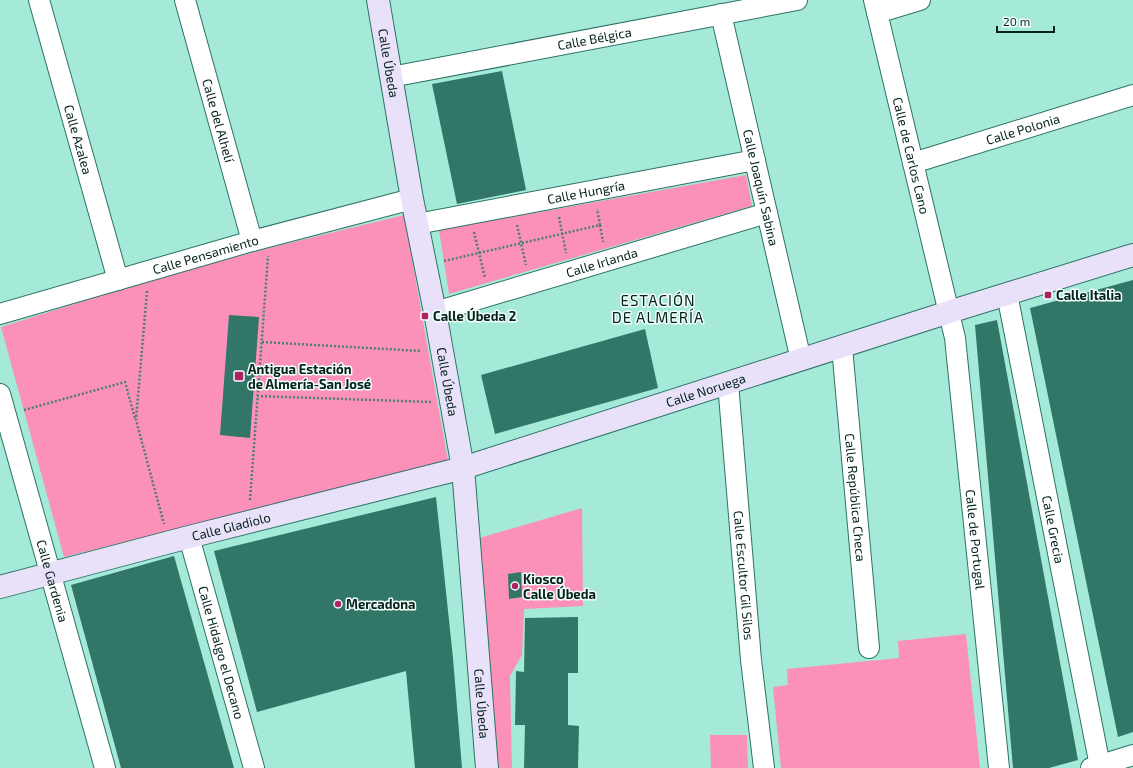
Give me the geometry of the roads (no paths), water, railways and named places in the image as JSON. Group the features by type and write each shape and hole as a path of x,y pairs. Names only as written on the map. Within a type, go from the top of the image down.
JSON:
{"street":[{"name":"Calle Azalea","path":"39,0 118,280"},
{"name":"Calle del Alhelí","path":"185,0 260,245"},
{"name":"Calle Úbeda","path":"378,0 412,199 435,312 463,468 487,768"},
{"name":"Calle Bélgica","path":"391,77 797,0"},
{"path":"876,6 920,0"},
{"name":"Calle de Carlos Cano","path":"876,6 949,312"},
{"name":"Calle Joaquín Sabina","path":"721,14 801,360"},
{"name":"Calle Polonia","path":"914,163 1133,95"},
{"name":"Calle Hungría","path":"417,224 755,160"},
{"name":"Calle Pensamiento","path":"0,314 118,280 260,245 412,199"},
{"name":"Calle Irlanda","path":"435,312 767,213"},
{"path":"949,312 1133,255"},
{"name":"Calle Grecia","path":"1007,294 1096,767"},
{"name":"Calle Noruega","path":"463,468 949,312"},
{"name":"Calle de Portugal","path":"949,312 955,338 998,768"},
{"name":"Calle República Checa","path":"842,347 869,648"},
{"name":"Calle Escultor Gil Silos","path":"728,383 751,660 764,768"},
{"name":"Calle Gardenia","path":"0,394 105,768"},
{"name":"Calle Gladiolo","path":"0,587 50,575 189,536 463,468"},
{"name":"Calle Hidalgo el Decano","path":"189,536 254,768"},
{"path":"1096,767 1133,755"}],"place":[{"name":"Calle Italia","path":"1048,295"},
{"name":"Calle Úbeda 2","path":"425,316"},
{"name":"Antigua Estación de Almería-San José","path":"239,376"},
{"name":"Kiosco Calle Úbeda","path":"515,586"},
{"name":"Mercadona","path":"338,604"}],"district":[{"name":"ESTACIÓN DE ALMERÍA","path":"658,308"}]}
